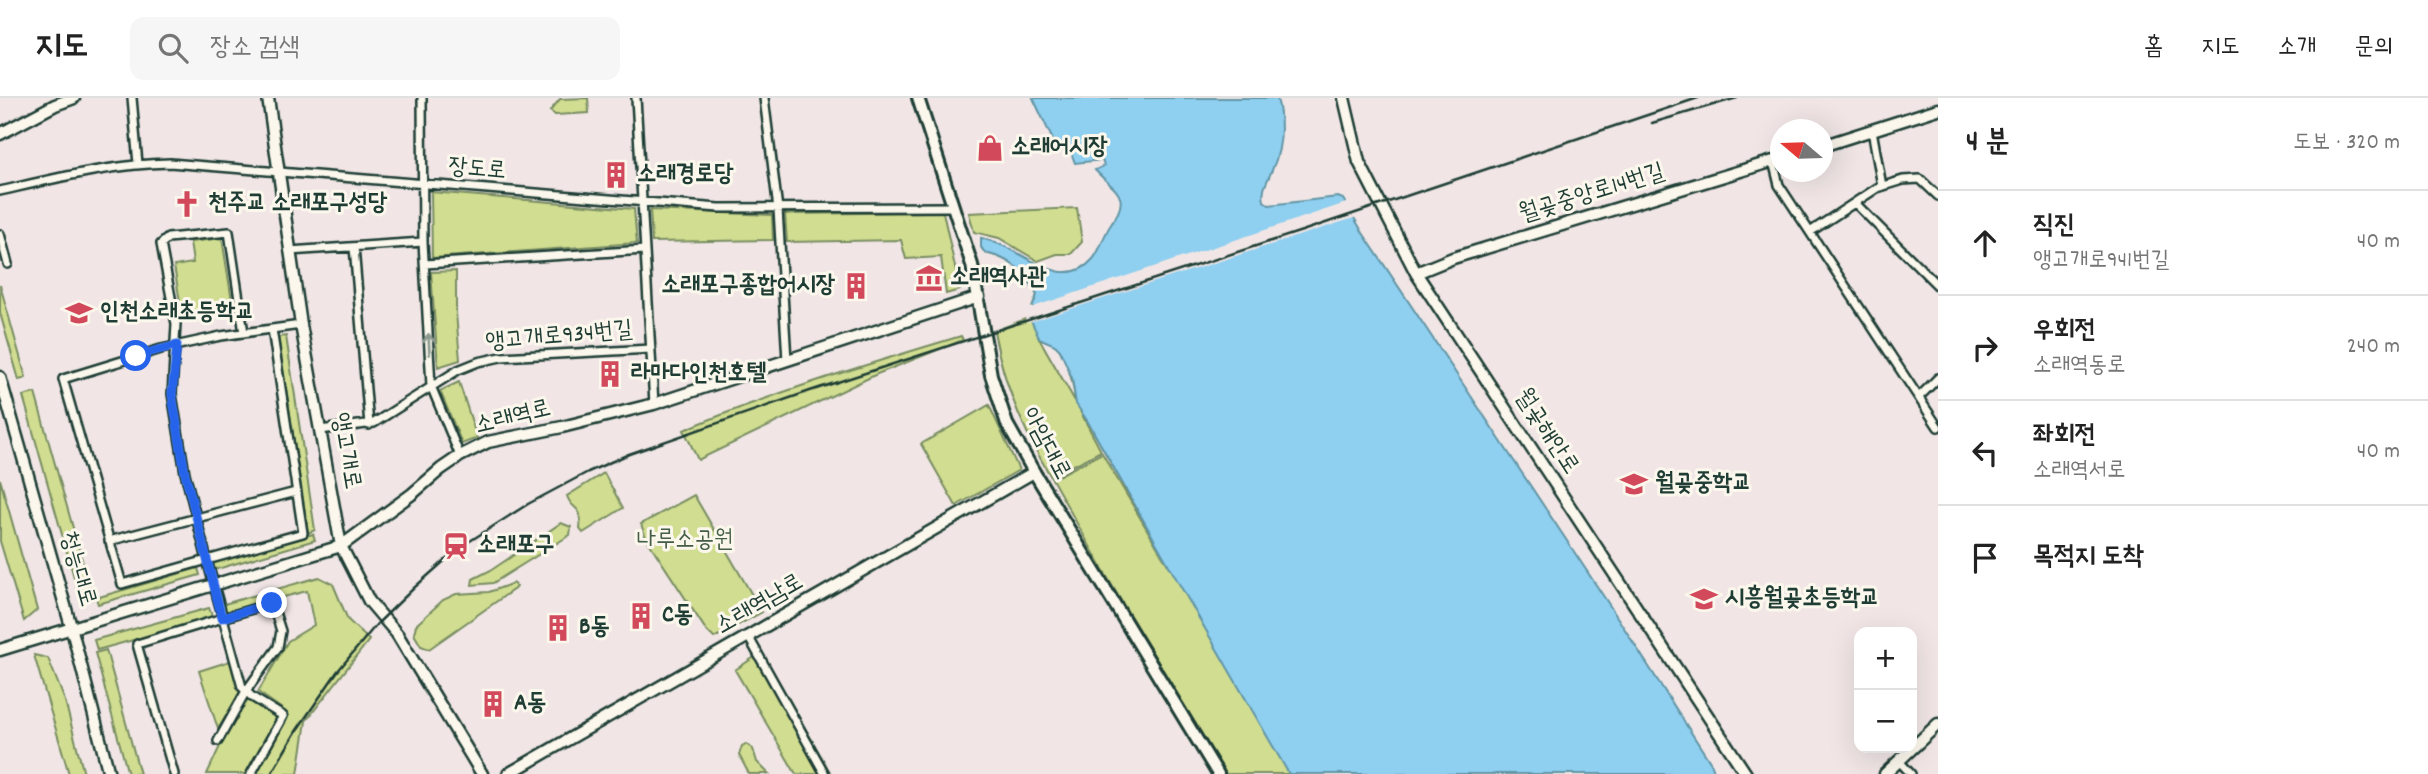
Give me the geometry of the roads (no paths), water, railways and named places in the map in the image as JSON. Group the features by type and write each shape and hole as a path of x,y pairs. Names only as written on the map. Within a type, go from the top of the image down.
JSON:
{"main road":[{"name":"아암대로","path":"918,98 972,265 991,375 1007,424 1218,774"}],"street":[{"path":"0,134 54,105 74,98"},
{"path":"132,98 138,164"},
{"name":"앵고개로","path":"268,98 301,325 341,546 369,601 397,634 482,774"},
{"path":"422,98 421,184 431,386 460,456"},
{"path":"635,98 654,404"},
{"path":"764,98 778,209 787,360"},
{"name":"월곶해안로","path":"1344,98 1359,162 1416,273 1746,774"},
{"path":"1833,142 1938,109"},
{"path":"1872,130 1882,186"},
{"name":"월곶중앙로14번길","path":"1416,273 1453,258 1770,162"},
{"name":"장도로","path":"0,191 89,171 138,164 170,163 719,208 953,207"},
{"path":"1810,232 1882,186 1903,180 1920,179 1938,196"},
{"path":"1779,182 1938,426"},
{"path":"1855,203 1938,286"},
{"path":"244,333 229,232 168,238 161,244 176,324 177,345 172,394 185,473 206,560 242,687 283,716 251,774"},
{"path":"0,234 8,264"},
{"path":"289,251 423,242"},
{"path":"354,247 369,425"},
{"path":"425,264 645,250"},
{"name":"소래역로","path":"0,650 341,546 460,456 488,442 654,404 979,297"},
{"path":"272,329 303,533 122,584 63,379 177,345 244,333 272,329 301,325"},
{"name":"앵고개로934번길","path":"320,430 369,425 458,370 478,362 501,357 651,349"},
{"name":"청능대로","path":"0,377 72,629 109,774"},
{"path":"1919,397 1938,378"},
{"name":"소래역남로","path":"508,774 1034,472"},
{"path":"109,541 296,492"},
{"path":"174,774 137,644 272,603 281,631 278,647 246,691 218,741"},
{"path":"748,636 825,774"},
{"path":"1885,774 1938,724"},
{"path":"1899,761 1911,774"}],"water":[{"path":"1033,98 1277,98 1281,125 1280,143 1276,161 1264,189 1264,201 1269,205 1338,197 1343,199 1608,603 1712,765 1715,774 1289,774 1076,404 1072,378 1060,350 1039,338 1029,316 1037,295 1033,287 1016,267 1002,258 985,253 981,247 981,238 1044,267 1065,272 1074,271 1084,267 1096,255 1120,207 1119,194 1095,170 1104,166 1102,160 1075,163 1070,150 1058,151"}],"railway":[{"path":"271,774 337,672 376,625 415,587 459,548 528,504 588,472 629,454 810,391 1302,231 1698,98"},
{"path":"1652,123 1737,98"}],"place":[{"name":"소래어시장","path":"990,148"},
{"name":"소래경로당","path":"616,175"},
{"name":"천주교 소래포구성당","path":"187,204"},
{"name":"소래역사관","path":"929,278"},
{"name":"소래포구종합어시장","path":"856,286"},
{"name":"인천소래초등학교","path":"79,313"},
{"name":"라마다인천호텔","path":"610,374"},
{"name":"월곶중학교","path":"1634,484"},
{"name":"소래포구","path":"456,546"},
{"name":"시흥월곶초등학교","path":"1704,599"},
{"name":"C동","path":"641,616"},
{"name":"B동","path":"558,628"},
{"name":"A동","path":"493,704"}],"park label":[{"name":"나루소공원","path":"685,541"}]}
